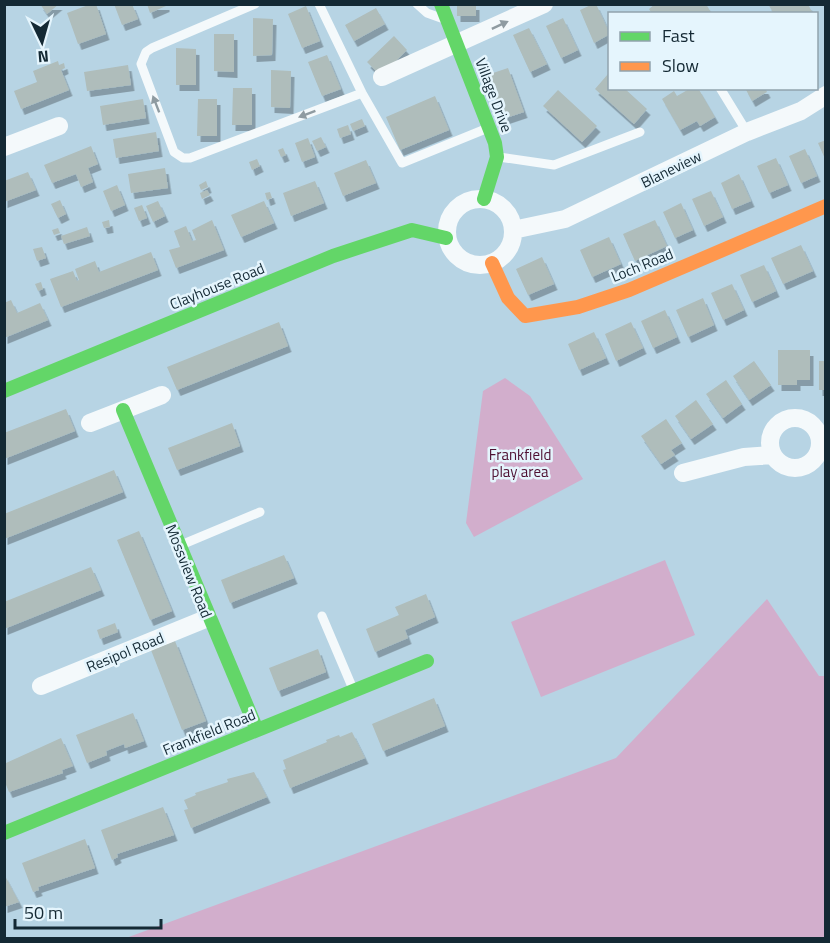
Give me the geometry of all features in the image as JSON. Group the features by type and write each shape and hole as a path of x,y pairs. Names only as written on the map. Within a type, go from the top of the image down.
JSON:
{"street":[{"name":"Village Drive","path":"441,4 490,127 497,157"},
{"path":"381,77 457,45 544,4"},
{"name":"Blaneview","path":"513,230 565,219 747,132 801,111 825,95"},
{"path":"4,147 59,126"},
{"path":"484,199 497,157"},
{"path":"484,199 504,209 513,230 512,238 503,256 492,263 477,266 465,262 453,252 446,238 448,220 459,206 471,200 484,199"},
{"name":"Loch Road","path":"492,263 508,298 525,316 551,314 639,287 761,231 825,206"},
{"name":"Clayhouse Road","path":"4,391 333,256 412,230 446,238"},
{"path":"90,423 162,395"},
{"name":"Mossview Road","path":"123,410 208,618 257,730"},
{"path":"793,418 801,419 815,427 822,450 816,458 802,468 785,466 773,455 770,439 778,424 793,418"},
{"path":"682,473 744,457 773,455"},
{"name":"Resipol Road","path":"42,686 208,618"},
{"name":"Frankfield Road","path":"4,833 427,661"}],"lane":[{"path":"255,4 152,48 142,58 141,64 174,152 178,156 190,158 362,93"},
{"path":"319,4 362,93 402,163 490,127"},
{"path":"417,4 427,13 447,21"},
{"path":"721,90 747,132"},
{"path":"497,157 554,165 640,132"},
{"path":"179,546 260,512"},
{"path":"322,615 354,691"}],"green space":[{"name":"Frankfield play area","path":"505,378 530,396 583,479 474,537 466,523 483,391"},
{"path":"665,560 695,635 541,697 511,622"},
{"path":"767,599 819,676 825,676 825,938 126,938 616,758"}],"building":[{"path":"40,4 59,4 47,14"},
{"path":"96,4 106,34 78,44 67,13"},
{"path":"114,4 132,4 138,19 122,25"},
{"path":"147,4 166,4 166,6 150,13"},
{"path":"457,4 476,4 476,16 457,16"},
{"path":"596,4 608,30 608,35 594,43 580,10"},
{"path":"655,4 706,4 711,12 651,12 649,9"},
{"path":"768,4 808,4 812,12 773,12"},
{"path":"306,6 320,41 302,48 288,14"},
{"path":"376,8 385,24 354,41 345,25"},
{"path":"253,18 273,19 272,55 253,56"},
{"path":"563,18 578,50 561,58 546,26"},
{"path":"529,28 547,64 530,72 513,35"},
{"path":"214,34 234,34 234,72 214,71"},
{"path":"394,36 407,50 381,76 367,62"},
{"path":"176,48 196,49 196,85 176,85"},
{"path":"327,55 341,89 322,96 308,62"},
{"path":"58,61 59,65 64,63 65,68 61,70 69,90 21,109 14,91 37,82 33,71"},
{"path":"128,65 131,85 87,91 84,72"},
{"path":"508,68 524,112 503,119 487,75"},
{"path":"271,70 291,71 290,108 271,107"},
{"path":"608,74 608,90 626,90 647,109 634,124 595,89"},
{"path":"233,88 252,88 252,125 232,125"},
{"path":"558,90 597,126 582,142 543,106"},
{"path":"688,90 699,90 715,117 700,126 697,121 680,130 662,99 674,91 677,96"},
{"path":"746,90 766,90 767,92 752,101"},
{"path":"435,96 449,130 400,150 386,117"},
{"path":"143,99 146,118 103,125 100,106"},
{"path":"198,99 217,99 217,136 197,136"},
{"path":"362,119 365,126 353,131 350,124"},
{"path":"348,125 351,134 340,138 337,129"},
{"path":"156,132 159,151 116,158 113,139"},
{"path":"321,137 326,147 317,151 312,141"},
{"path":"308,138 315,157 302,162 295,143"},
{"path":"826,140 826,161 818,143"},
{"path":"91,146 98,164 88,168 93,182 81,187 76,174 52,183 44,165"},
{"path":"283,148 286,155 281,157 278,150"},
{"path":"805,149 817,176 801,183 789,156"},
{"path":"776,158 788,185 769,193 757,166"},
{"path":"257,159 260,166 252,170 249,162"},
{"path":"366,160 376,183 343,196 334,173"},
{"path":"165,168 168,188 131,193 128,174"},
{"path":"28,172 36,190 4,202 4,181"},
{"path":"739,174 751,201 732,209 721,183"},
{"path":"206,181 208,187 201,190 199,185"},
{"path":"315,181 324,203 291,216 283,193"},
{"path":"117,185 125,205 111,211 103,191"},
{"path":"207,190 210,195 202,199 200,193"},
{"path":"711,191 723,217 704,226 692,199"},
{"path":"270,192 272,198 267,200 265,193"},
{"path":"60,200 66,214 58,218 51,204"},
{"path":"158,201 165,216 153,222 146,206"},
{"path":"264,201 274,223 241,237 231,215"},
{"path":"681,203 693,230 675,238 663,212"},
{"path":"142,205 147,218 139,221 134,208"},
{"path":"109,220 110,227 104,228 102,222"},
{"path":"212,220 224,250 176,268 169,250 180,247 174,231 186,226 192,241 196,240 192,230"},
{"path":"655,220 667,246 635,261 623,234"},
{"path":"87,227 90,236 64,244 61,236"},
{"path":"58,228 60,233 54,235 52,230"},
{"path":"609,237 621,264 592,277 580,250"},
{"path":"801,245 813,271 783,284 771,258"},
{"path":"42,247 46,258 37,261 33,249"},
{"path":"151,252 158,270 61,307 50,279 73,271 77,281 79,280 75,269 95,261 99,272"},
{"path":"542,257 554,284 528,295 516,269"},
{"path":"764,265 776,291 752,302 740,275"},
{"path":"41,282 43,289 38,291 35,284"},
{"path":"732,284 744,310 723,320 711,293"},
{"path":"703,298 714,325 688,337 676,310"},
{"path":"11,300 17,313 40,303 48,320 4,338 4,303"},
{"path":"665,310 677,337 653,348 641,321"},
{"path":"279,322 288,346 177,390 167,367"},
{"path":"631,322 643,348 616,361 605,334"},
{"path":"594,332 606,358 579,370 568,344"},
{"path":"778,350 810,350 810,380 797,380 797,385 778,385"},
{"path":"754,361 771,385 749,400 733,376"},
{"path":"819,361 826,361 826,390 819,390"},
{"path":"726,380 742,404 723,418 706,394"},
{"path":"696,400 713,424 691,439 675,416"},
{"path":"66,409 75,431 4,459 4,433"},
{"path":"666,419 682,443 671,450 675,455 661,464 641,436"},
{"path":"232,423 240,446 177,470 168,448"},
{"path":"114,470 123,492 4,539 4,514"},
{"path":"139,531 172,611 150,620 117,540"},
{"path":"284,555 294,578 230,603 221,580"},
{"path":"91,567 101,590 4,629 4,602"},
{"path":"426,594 435,617 405,630 408,638 375,652 366,629 399,615 395,607"},
{"path":"115,623 118,632 100,639 97,630"},
{"path":"175,641 206,721 182,730 151,650"},
{"path":"318,649 326,672 278,691 269,668"},
{"path":"434,698 445,726 383,751 372,724"},
{"path":"133,713 144,741 125,748 124,744 106,751 107,755 87,763 76,735"},
{"path":"352,732 365,758 290,788 283,770 286,769 283,760 327,742 326,740"},
{"path":"61,738 73,766 62,770 63,773 9,792 4,780 4,759 6,763"},
{"path":"254,772 267,797 191,828 184,810 188,809 184,800 196,795 195,793 228,782 227,779"},
{"path":"163,807 174,835 117,854 118,857 112,860 101,830"},
{"path":"85,839 95,868 38,887 39,890 33,892 22,863"},
{"path":"4,874 19,902 4,907"}],"traffic: fast":[{"path":"441,4 495,143 497,157 484,199"},
{"path":"4,391 333,256 412,230 446,238"},
{"path":"123,410 257,730"},
{"path":"4,833 427,661"}],"traffic: slow":[{"path":"492,263 508,298 525,316 578,307 629,290 826,206"}]}
